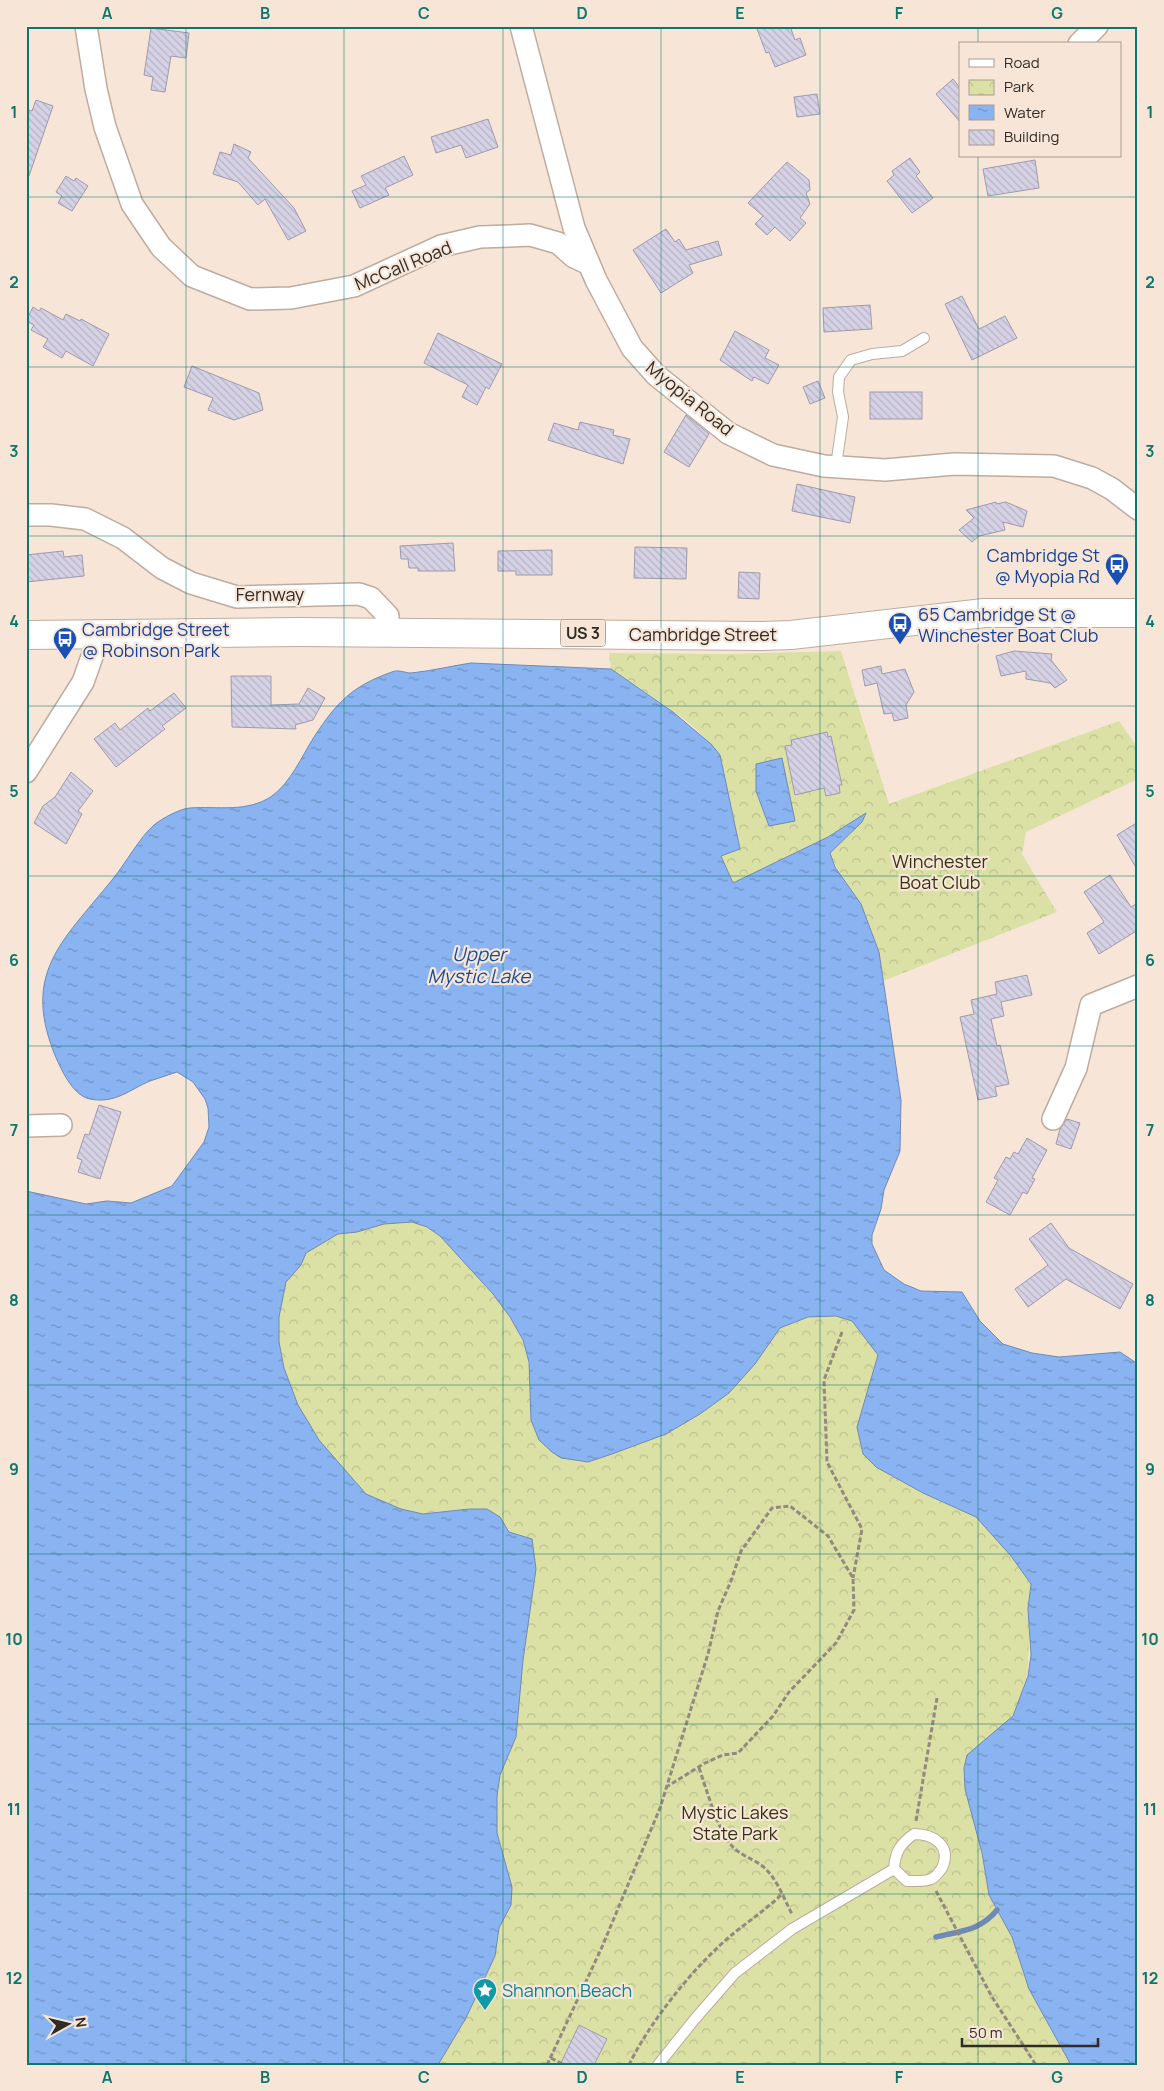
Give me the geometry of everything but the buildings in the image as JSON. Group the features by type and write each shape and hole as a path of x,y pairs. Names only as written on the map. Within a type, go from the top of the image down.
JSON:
{"highway":[{"name":"Cambridge Street","path":"26,636 388,632 761,636 791,635 984,613 1138,613"}],"street":[{"name":"McCall Road","path":"86,26 96,89 106,127 132,204 160,246 192,276 250,299 291,298 354,286 441,246 480,237 523,235 558,244 574,257 589,264"},
{"name":"Myopia Road","path":"521,26 574,228 589,264 632,348 656,375 678,394 728,432 773,455 836,466 886,470 954,464 1054,466 1092,478 1112,489 1138,509"},
{"path":"1081,42 1096,26"},
{"name":"Fernway","path":"26,515 51,515 85,520 123,538 162,568 191,583 237,596 359,594 371,598 388,616 388,632"},
{"path":"26,772 83,682 100,634"},
{"path":"1053,1119 1076,1068 1091,1005 1138,986"},
{"path":"26,1126 61,1126"}],"lane":[{"path":"836,466 843,417 838,392 839,377 851,360 872,354 902,351 924,338"},
{"path":"914,1834 926,1834 936,1839 944,1848 945,1860 940,1872 930,1879 907,1881 894,1869 897,1850 903,1842 914,1834"},
{"path":"658,2065 735,1973 798,1925 894,1869"}],"path":[{"path":"668,1786 723,1755 738,1753 773,1716 789,1692 836,1643 854,1610 853,1578 862,1529 827,1462 824,1380 842,1332"},
{"path":"547,2065 613,1922 668,1786 718,1611 742,1551 772,1508 790,1506 828,1536 853,1578"},
{"path":"914,1834 937,1698"},
{"path":"699,1768 710,1804 730,1844 739,1853 762,1866 772,1876 798,1925"},
{"path":"930,1879 992,1997 1036,2065"},
{"path":"629,2065 656,2018 703,1965 733,1934 765,1911 782,1894"},
{"path":"551,2058 553,2065"},
{"path":"551,2058 564,2065"}],"green space":[{"name":"Winchester Boat Club","path":"841,651 889,804 1119,721 1138,748 1138,779 1026,832 1022,854 1057,912 883,981 869,922 860,903 836,866 830,853 862,822 866,813 828,837 733,883 721,856 740,849 720,755 697,730 655,698 611,669 609,653 729,654"},
{"name":"Mystic Lakes State Park","path":"412,1222 427,1227 452,1246 494,1295 516,1328 526,1349 528,1359 531,1420 755,1364 779,1329 794,1321 836,1316 852,1321 863,1332 878,1355 869,1390 863,1454 876,1467 923,1493 976,1517 1011,1556 1031,1584 1029,1656 1027,1678 1021,1698 1011,1717 995,1735 972,1750 976,1825 989,1895 1012,1937 1029,1989 1071,2065 438,2065 466,2018 495,1956 499,1928 511,1905 508,1870 497,1833 497,1796 500,1775 516,1737 523,1660 536,1569 500,1517 469,1509 423,1514 401,1509 366,1494 319,1440 298,1405 284,1368 279,1342 279,1317 286,1282 301,1265 306,1253 338,1234 357,1232 384,1224"}],"water":[{"name":"Upper Mystic Lake","path":"471,663 611,669 673,712 711,744 720,755 740,849 721,856 733,883 828,837 866,813 862,822 830,853 835,867 861,904 879,952 901,1100 900,1151 884,1190 881,1209 872,1235 872,1244 884,1270 904,1284 921,1291 962,1292 980,1321 1003,1344 1032,1353 1059,1357 1120,1352 1138,1364 1138,2065 1071,2065 1029,1989 1012,1937 989,1895 982,1853 965,1789 964,1768 967,1755 1013,1716 1028,1676 1031,1655 1028,1609 1031,1584 1011,1556 976,1517 923,1493 876,1467 863,1454 857,1427 878,1355 852,1321 836,1316 808,1317 780,1328 755,1364 729,1393 700,1414 666,1434 588,1462 561,1458 539,1440 531,1420 529,1362 523,1340 510,1317 493,1294 440,1236 427,1227 412,1222 384,1224 357,1232 338,1234 306,1253 301,1265 286,1282 279,1317 279,1342 284,1368 298,1405 319,1440 366,1494 401,1509 423,1514 487,1509 500,1517 509,1532 532,1539 536,1569 523,1660 516,1737 500,1775 497,1796 497,1833 512,1887 511,1905 499,1928 495,1956 466,2018 438,2065 26,2065 26,1191 86,1204 107,1201 131,1203 172,1186 204,1142 209,1127 208,1108 205,1099 193,1082 177,1072 150,1081 107,1100 84,1097 74,1089 62,1071 47,1030 43,1004 45,982 51,961 62,942 117,873 148,830 157,823 171,814 186,808 242,807 253,805 272,796 285,784 330,714 356,689 366,683 394,671 411,673"},
{"path":"782,758 795,821 769,826 756,791 756,764"}],"waterway":[{"path":"936,1937 977,1926 997,1910"}],"place":[{"name":"Cambridge St @ Myopia Rd","path":"1117,586"},
{"name":"65 Cambridge St @ Winchester Boat Club","path":"900,645"},
{"name":"Cambridge Street @ Robinson Park","path":"65,660"},
{"name":"Shannon Beach","path":"485,2011"}]}
